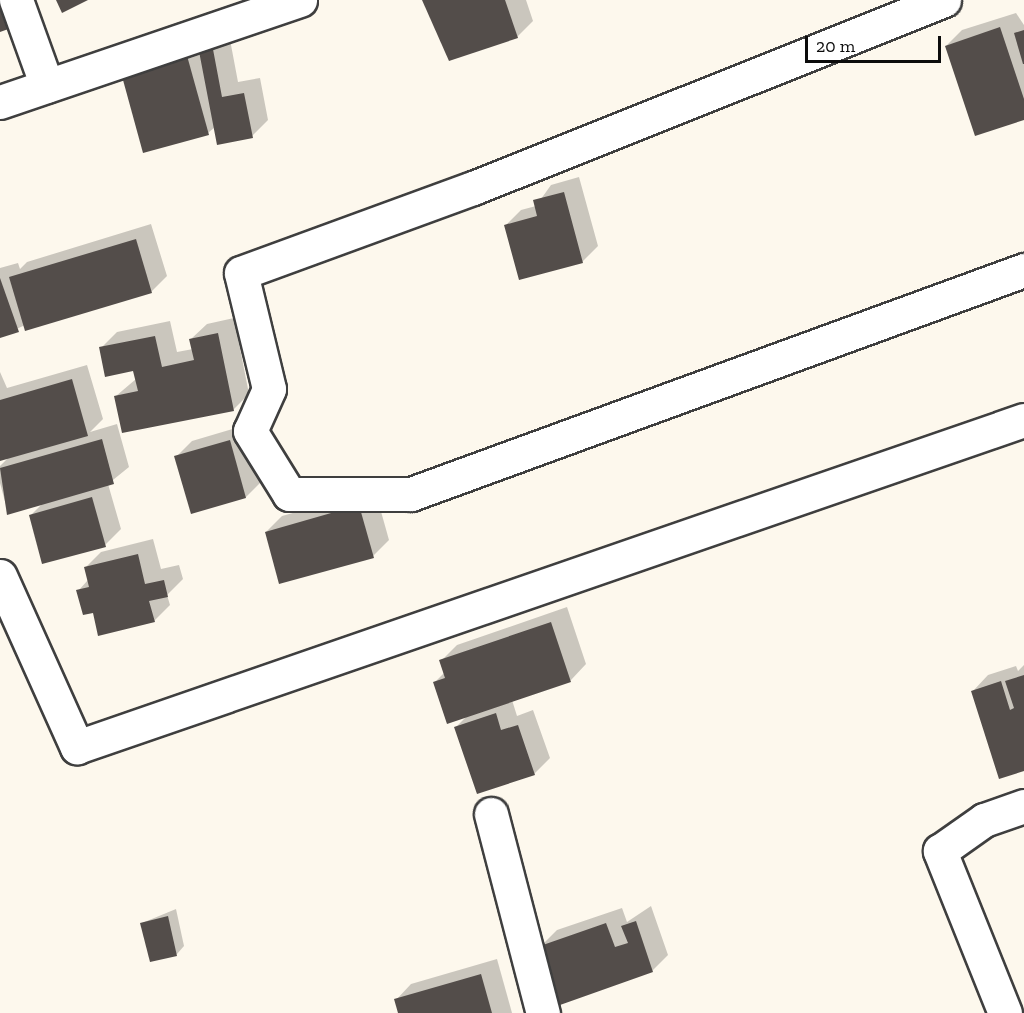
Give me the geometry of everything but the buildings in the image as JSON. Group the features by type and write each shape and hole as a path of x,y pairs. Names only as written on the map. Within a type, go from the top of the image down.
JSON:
{"street":[{"path":"16,0 47,86"},
{"path":"0,102 300,0"},
{"path":"944,0 473,188 241,273 268,389 250,431 289,494 411,494 1024,270"},
{"path":"0,576 77,747 1024,420"},
{"path":"1005,1013 940,851 984,820 1024,806"},
{"path":"491,814 543,1013"}]}
